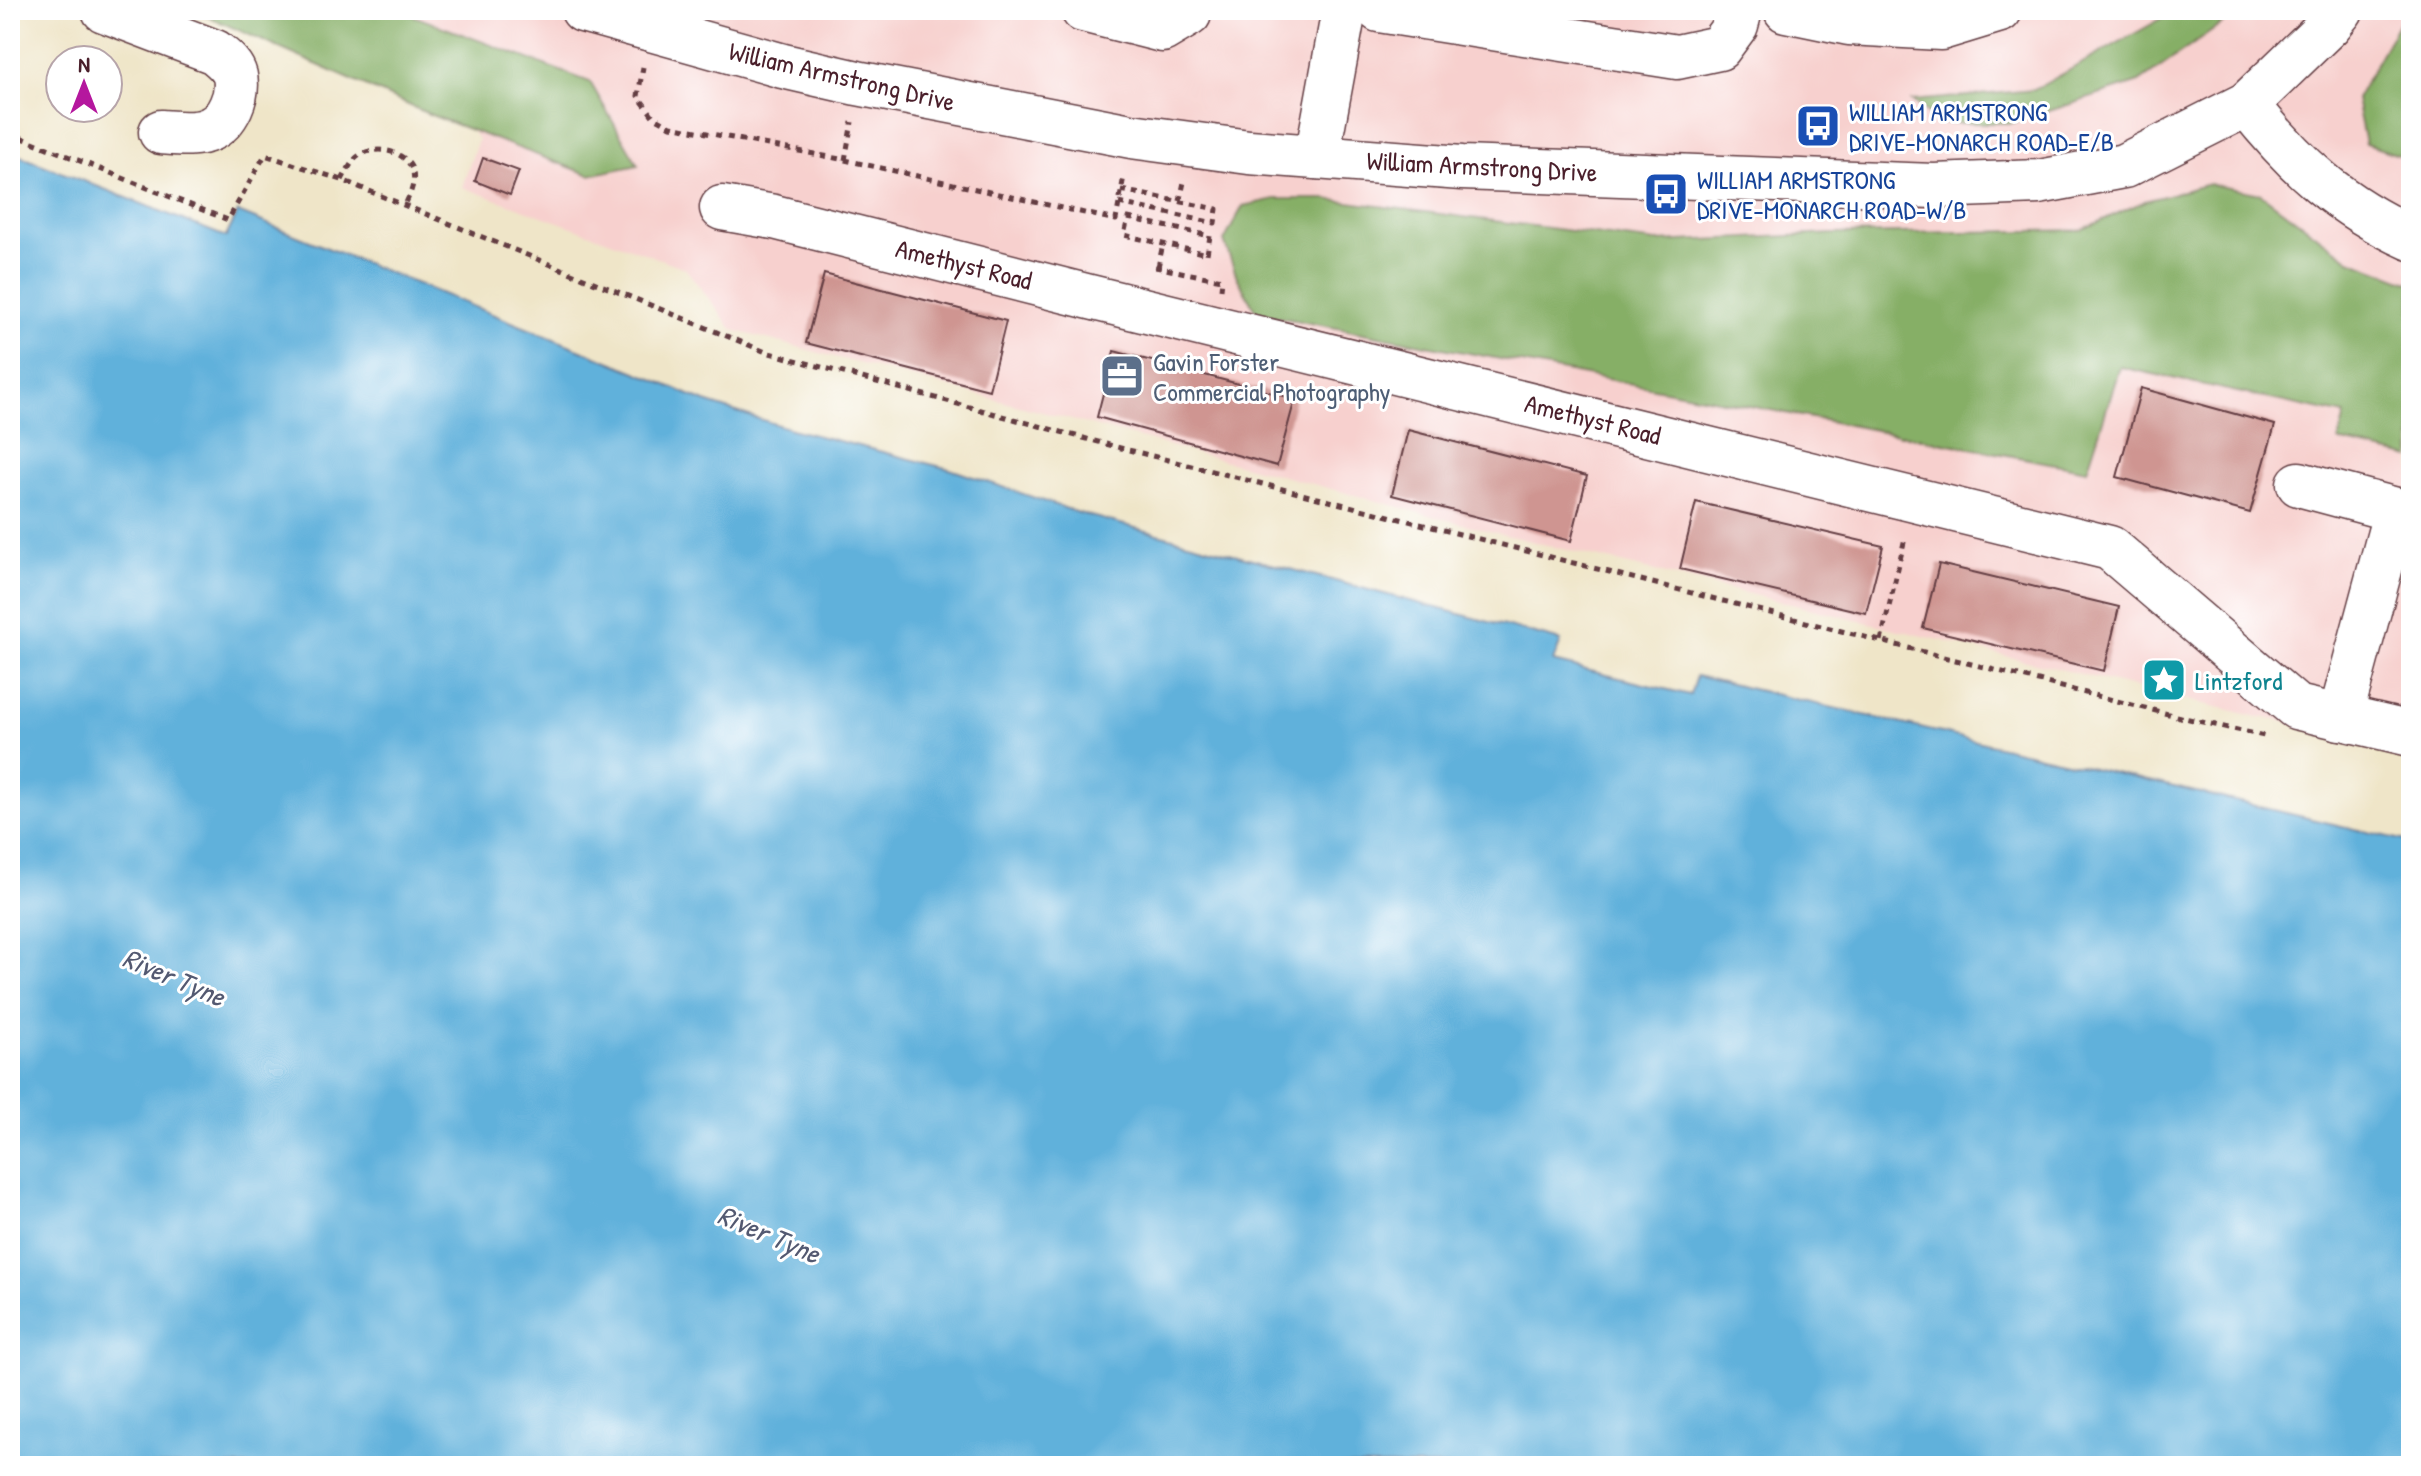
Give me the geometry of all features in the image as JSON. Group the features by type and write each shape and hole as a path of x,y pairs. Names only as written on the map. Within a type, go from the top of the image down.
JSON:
{"street":[{"path":"104,10 215,52 228,63 235,77 228,113 210,130 161,132"},
{"name":"William Armstrong Drive","path":"583,10 783,66 857,83 1131,136 1249,152 1462,168 1934,186 2039,182 2124,166 2247,104 2341,10"},
{"path":"1083,10 1162,30 1189,14 1190,10"},
{"path":"1317,157 1344,10"},
{"path":"1379,10 1677,57 1719,48 1736,25 1740,10"},
{"path":"1786,10 1849,23 1941,28 2000,10"},
{"path":"2247,104 2304,169 2339,198 2382,225 2411,238"},
{"name":"Amethyst Road","path":"722,208 774,217 2110,548 2296,707 2411,734"},
{"path":"2299,484 2404,512 2340,718"}],"path":[{"path":"638,96 653,116 671,126 845,160 1116,220 1119,203 1215,223 1217,209 1121,190"},
{"path":"845,160 852,122"},
{"path":"10,133 228,220 265,155 342,180 766,352 1113,446 2273,738"},
{"path":"342,180 358,157 375,150 392,151 412,168 413,185 404,207"},
{"path":"1168,227 1171,213"},
{"path":"1128,218 1168,227 1210,236 1207,254 1124,235 1128,218"},
{"path":"1163,244 1158,267 1222,280"},
{"path":"1880,641 1915,498"}],"shaded area":[{"path":"365,10 2411,10 2411,745 2254,716 1497,533 733,330 685,268 462,187 478,139"}],"green space":[{"path":"193,10 398,10 590,82 638,165 590,175 431,115"},
{"path":"2177,10 2242,10 2139,82 2012,123 1942,123 1912,101 2034,90"},
{"path":"2406,10 2411,10 2411,159 2365,144 2356,99"},
{"path":"2209,184 2261,194 2350,260 2411,283 2411,458 2338,441 2345,415 2120,367 2087,470 1257,313 1237,277 1224,241 1243,206 1275,199 1325,199 1656,242 1834,234 2081,230 2145,201"}],"water":[{"name":"River Tyne","path":"10,152 226,237 238,212 705,402 791,429 950,469 1079,513 1561,641 1553,662 1690,695 1696,676 2411,842 2411,1466 10,1466"}],"building":[{"path":"483,158 519,171 510,195 475,181"},
{"path":"824,274 1006,321 989,390 806,343"},
{"path":"1114,351 1295,399 1277,466 1097,417"},
{"path":"2141,388 2275,425 2250,513 2117,477"},
{"path":"1408,430 1587,476 1571,541 1392,495"},
{"path":"1696,502 1883,546 1866,613 1680,569"},
{"path":"1939,564 2119,607 2104,671 1923,628"}],"place":[{"name":"WILLIAM ARMSTRONG DRIVE-MONARCH ROAD-E/B","path":"1818,126"},
{"name":"WILLIAM ARMSTRONG DRIVE-MONARCH ROAD-W/B","path":"1666,194"},
{"name":"Gavin Forster Commercial Photography","path":"1122,376"},
{"name":"Lintzford","path":"2164,680"}]}
